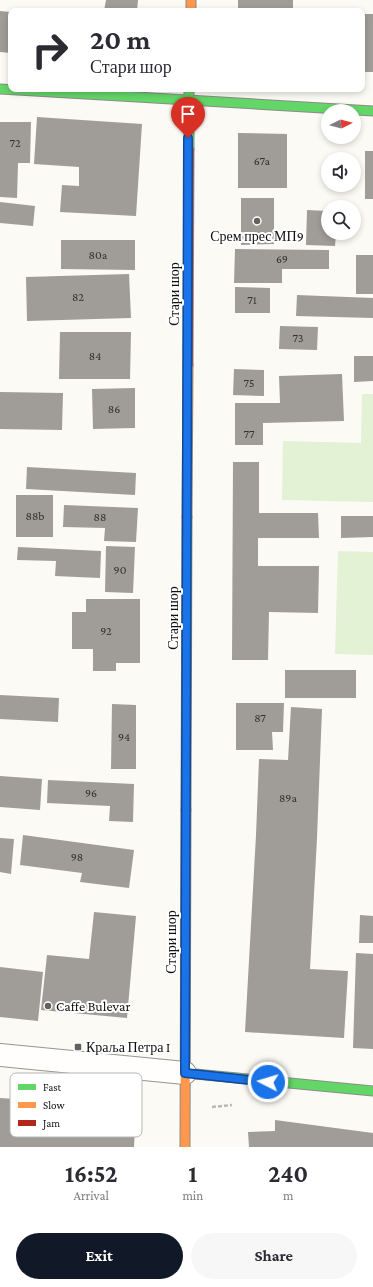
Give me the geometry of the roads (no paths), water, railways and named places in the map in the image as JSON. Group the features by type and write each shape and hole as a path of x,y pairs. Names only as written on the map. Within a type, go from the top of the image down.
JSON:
{"main road":[{"path":"44,92 189,102 373,111"},
{"name":"Стари шор","path":"185,1147 189,92"},
{"path":"185,1073 373,1091"}],"street":[{"path":"0,1055 185,1073"}],"place":[{"name":"Срем прес МП9","path":"257,221"},
{"name":"Caffe Bulevar","path":"48,1006"},
{"name":"Краља Петра I","path":"78,1047"}]}
